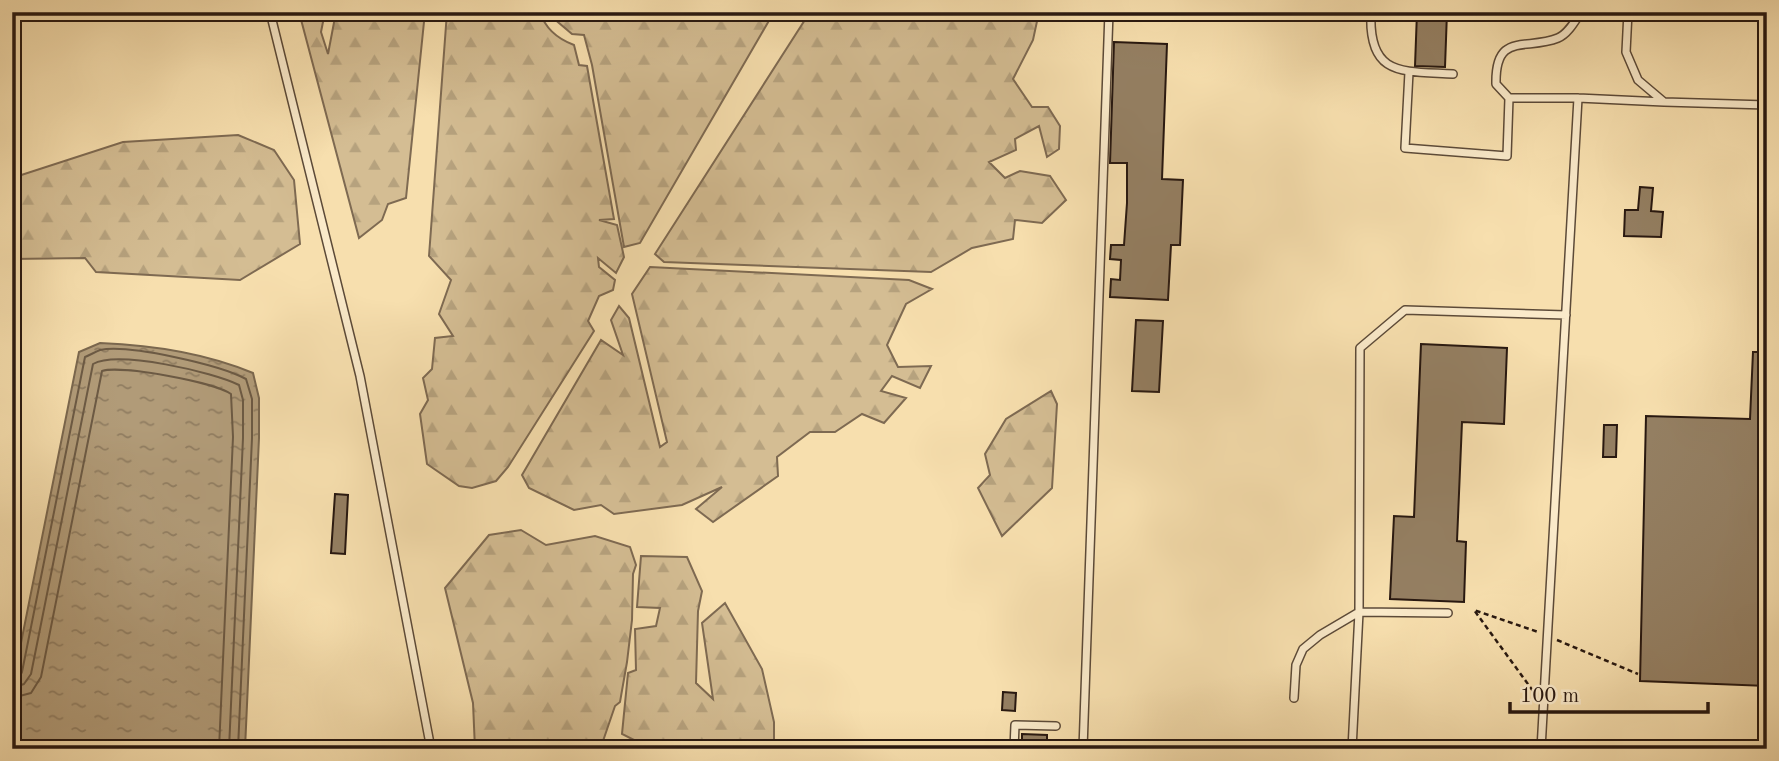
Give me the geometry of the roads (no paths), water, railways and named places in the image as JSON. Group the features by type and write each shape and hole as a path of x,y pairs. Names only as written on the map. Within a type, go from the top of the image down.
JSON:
{"lane":[{"path":"270,12 360,376 431,749"},
{"path":"1083,749 1109,12"},
{"path":"1371,12 1374,48 1383,61 1399,71 1453,74"},
{"path":"1581,12 1559,37 1517,45 1502,53 1495,68 1496,84 1509,97 1767,105"},
{"path":"1628,12 1626,52 1637,80 1664,102"},
{"path":"1409,72 1405,148 1507,156 1509,97"},
{"path":"1541,749 1578,98"},
{"path":"1352,749 1359,611 1360,348 1405,310 1566,315"},
{"path":"1294,698 1296,665 1303,649 1359,611 1448,613"},
{"path":"1014,749 1015,726 1056,726"}],"water":[{"path":"100,343 178,351 253,373 259,398 259,438 245,749 12,749 12,688 79,352"}]}
